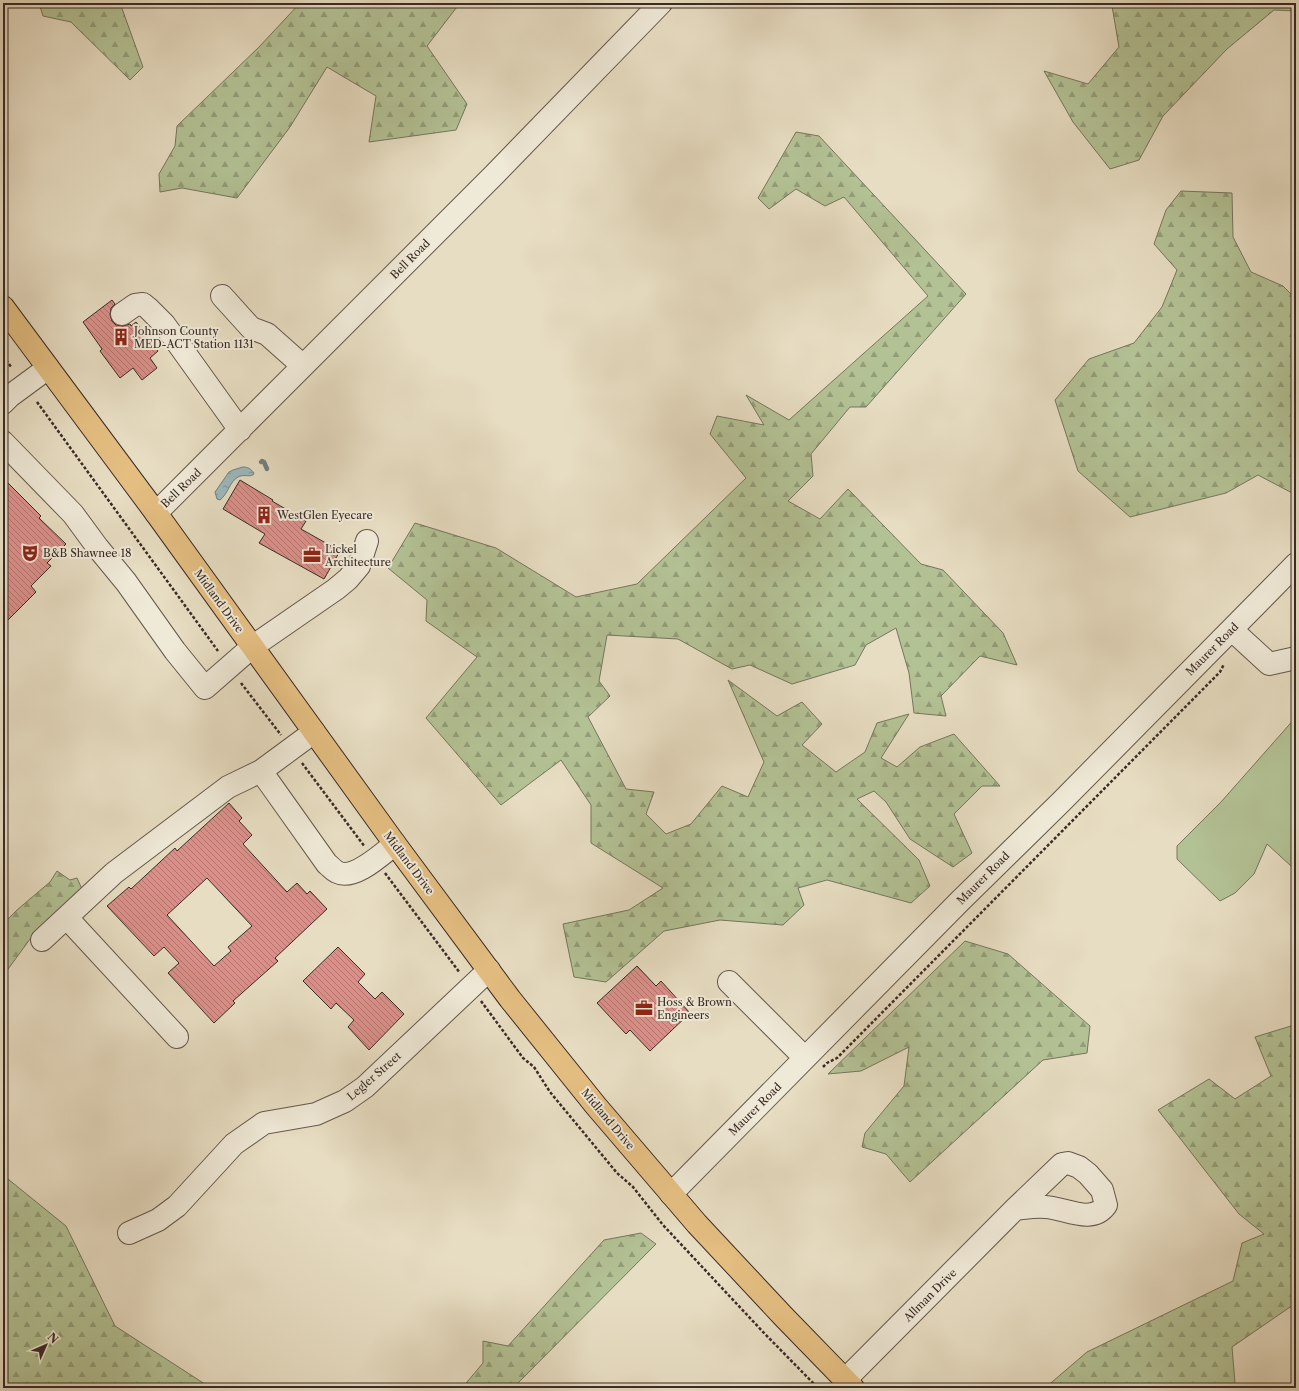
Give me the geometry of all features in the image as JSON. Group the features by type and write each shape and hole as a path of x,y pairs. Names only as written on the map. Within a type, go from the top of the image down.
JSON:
{"main road":[{"name":"Midland Drive","path":"3,307 156,513 395,844 489,970 596,1106 671,1194 783,1316 849,1384"}],"street":[{"name":"Bell Road","path":"156,513 488,180 661,3"},
{"path":"222,296 251,328 268,334 303,366"},
{"path":"122,314 135,305 143,304 148,308 164,324 240,430"},
{"path":"3,403 10,396 48,368"},
{"path":"3,442 73,514 126,582 175,651 205,688 252,647 336,589 348,579 359,566 367,541"},
{"name":"Maurer Road","path":"671,1194 814,1063 960,901 1061,802 1168,692 1239,636 1296,564"},
{"path":"1239,636 1269,664 1296,658"},
{"path":"42,940 114,873 228,787 261,771 314,732"},
{"path":"261,771 327,864 338,872 350,874 364,867 395,844"},
{"path":"67,918 177,1037"},
{"name":"Legler Street","path":"129,1233 158,1220 177,1206 234,1144 264,1124 316,1114 345,1101 365,1087 489,970"},
{"path":"729,982 814,1063"},
{"name":"Allman Drive","path":"849,1384 1015,1209"}],"path":[{"path":"3,356 12,368"},
{"path":"37,402 218,651"},
{"path":"814,1063 827,1064 837,1058 848,1047 1220,672 1239,636"}],"green space":[{"path":"39,3 120,3 143,67 130,80 71,22 43,16"},
{"path":"300,3 460,3 427,46 467,104 456,130 369,142 376,96 327,67 290,127 237,198 182,188 160,192 159,174 175,146 177,126 259,47"},
{"path":"1113,3 1296,3 1296,11 1274,10 1227,49 1163,116 1139,160 1110,169 1073,122 1044,71 1088,84 1119,47 1112,6"},
{"path":"796,132 819,136 966,294 866,407 850,407 811,454 813,476 788,501 820,519 848,489 921,564 943,570 1003,633 1017,665 980,656 941,696 946,716 914,713 909,673 896,628 866,645 855,665 792,684 750,665 732,669 678,639 607,635 599,681 610,696 588,717 626,789 654,792 646,814 666,834 691,824 722,786 748,797 764,762 728,680 777,716 802,702 822,724 802,745 836,772 865,752 877,723 909,714 881,758 897,767 920,747 954,734 1000,786 982,786 954,814 972,853 953,867 910,839 886,802 874,791 857,799 919,860 930,886 911,903 827,880 798,888 804,905 783,925 720,920 664,931 606,982 574,977 563,924 629,910 663,888 591,843 591,805 561,760 501,805 426,718 477,657 426,621 427,600 388,568 415,523 496,548 576,597 637,584 746,478 710,434 717,416 764,425 746,395 789,420 928,296 844,197 825,206 796,189 769,209 758,198"},
{"path":"1181,191 1232,193 1233,237 1251,272 1283,286 1296,299 1296,495 1258,475 1226,493 1130,517 1078,471 1055,400 1089,359 1134,343 1162,307 1177,270 1154,244 1166,210"},
{"path":"1296,717 1296,867 1291,866 1267,844 1254,874 1235,893 1220,901 1177,859 1177,846 1221,802"},
{"path":"57,871 70,880 77,878 82,889 33,935 3,976 3,924 50,882"},
{"path":"965,941 1008,954 1090,1026 1087,1053 1043,1060 910,1182 886,1154 862,1147 865,1133 904,1086 909,1047 861,1071 828,1074"},
{"path":"1291,1026 1296,1031 1296,1303 1232,1347 1235,1383 1231,1388 1045,1388 1087,1352 1233,1281 1242,1243 1264,1234 1239,1214 1158,1110 1209,1079 1235,1099 1271,1076 1255,1037"},
{"path":"3,1175 66,1226 115,1326 211,1388 3,1388"},
{"path":"641,1233 656,1244 513,1388 462,1388 483,1363 483,1341 508,1346 604,1240"}],"water":[{"path":"243,467 251,469 254,473 253,475 242,476 235,479 223,497 220,500 217,499 215,492 229,472"}],"building":[{"name":"Johnson County MED-ACT Station 1131","path":"112,300 115,304 111,308 110,315 112,321 116,325 123,326 130,324 131,326 136,322 158,351 150,358 157,368 142,380 133,368 120,378 100,351 102,349 83,322"},
{"name":"B&B Shawnee 18","path":"3,478 41,516 39,518 66,544 47,563 51,566 31,586 36,592 3,625"},
{"name":"WestGlen Eyecare","path":"240,480 306,521 301,529 340,551 324,579 259,543 265,534 223,509"},
{"path":"229,803 242,818 239,821 252,835 243,844 287,892 297,883 307,894 310,891 327,909 275,958 278,961 233,1001 235,1003 214,1023 168,973 179,963 164,947 154,956 107,906 129,887 131,889 175,848 177,851","holes":["207,878 252,926 228,947 231,951 214,966 167,915"]},
{"path":"338,947 365,974 358,982 375,999 382,992 404,1014 369,1050 348,1027 354,1020 336,1003 331,1009 303,981"},
{"name":"Hoss & Brown Engineers","path":"637,966 656,986 661,981 690,1013 650,1051 630,1030 626,1034 597,1003"}],"waterway":[{"path":"261,462 264,462 267,469"}],"place":[{"name":"Johnson County MED-ACT Station 1131","path":"121,337"},
{"name":"WestGlen Eyecare","path":"264,515"},
{"name":"B&B Shawnee 18","path":"30,553"},
{"name":"Lickel Architecture","path":"312,555"},
{"name":"Hoss & Brown Engineers","path":"644,1008"}]}
